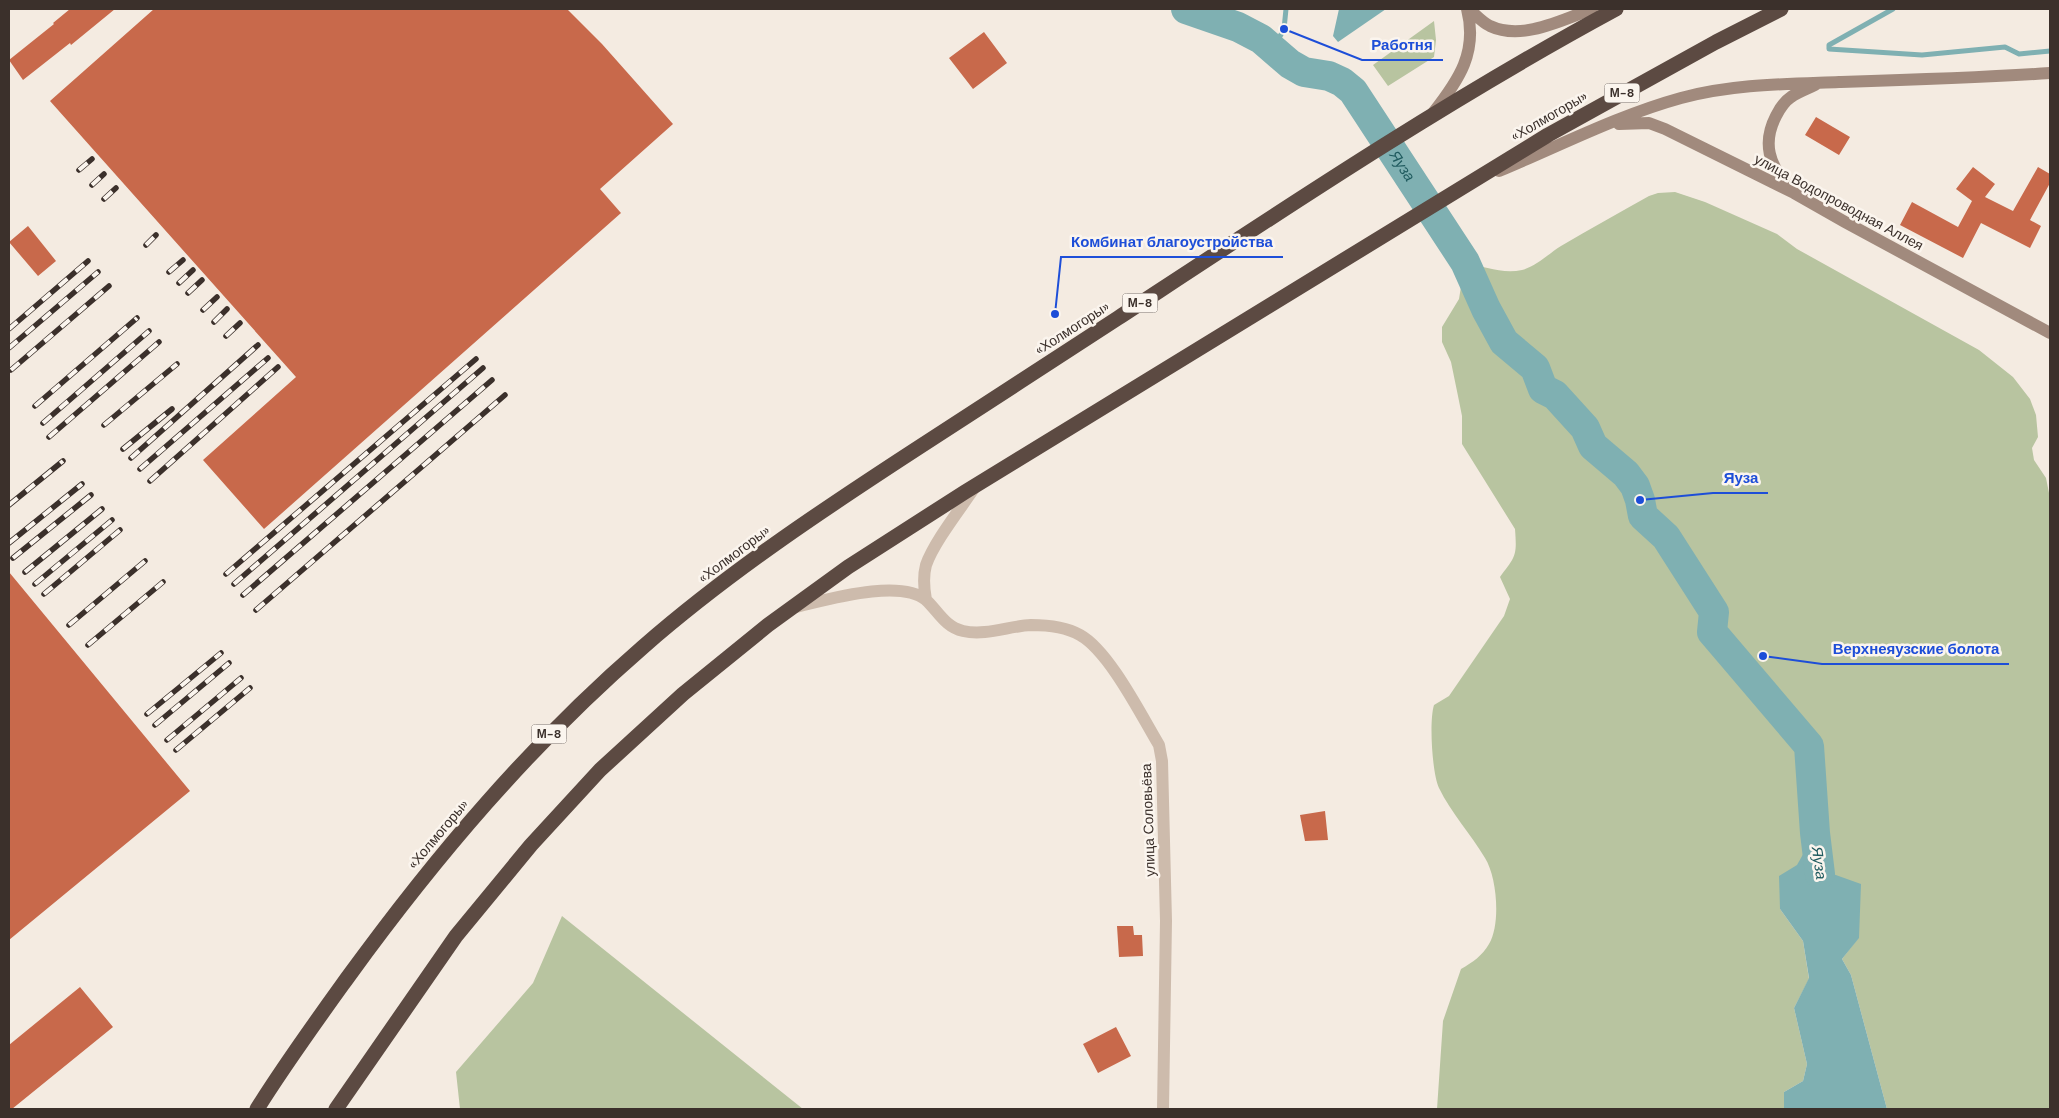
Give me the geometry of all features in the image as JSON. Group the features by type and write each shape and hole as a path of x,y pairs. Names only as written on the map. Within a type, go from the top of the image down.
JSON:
{"highway":[{"name":"М-8","path":"1427,120 1509,69 1616,9"},
{"name":"«Холмогоры»","path":"1467,185 1548,134 1716,42 1781,9"},
{"name":"«Холмогоры»","path":"258,1109 333,998 403,902 475,815 561,722 644,646 715,588 827,506 1427,120"},
{"name":"М-8","path":"336,1109 456,936 537,838 600,770 676,700 768,625 848,567 975,486 1467,185"}],"street":[{"path":"1468,9 1491,26 1517,31 1562,21 1592,9"},
{"path":"1427,120 1458,79 1468,53 1470,22 1468,9"},
{"path":"1467,185 1645,110 1682,98 1724,89 1768,84 1992,78 2050,73"},
{"path":"1794,192 1777,174 1771,158 1768,141 1771,125 1789,98 1820,83"},
{"name":"улица Водопроводная Аллея","path":"1607,125 1649,123 1665,129 1794,192 1845,222 2050,333"},
{"path":"926,600 924,588 926,566 941,538 975,486"},
{"path":"793,607 878,590 900,591 926,600"},
{"name":"улица Соловьёва","path":"926,600 942,619 962,631 988,631 1031,625 1069,630 1080,635 1090,642 1107,662 1159,745 1162,761 1166,921 1163,1109"}],"green space":[{"path":"1434,21 1436,40 1434,57 1388,86 1373,65"},
{"path":"1675,192 1705,202 1777,234 1797,249 1979,350 2013,377 2030,399 2036,415 2038,437 2032,448 2034,460 2046,478 2050,498 2050,1109 1887,1109 1851,975 1842,959 1859,937 1833,874 1828,849 1780,909 1803,941 1809,979 1794,1008 1807,1064 1803,1081 1784,1092 1784,1109 1437,1109 1443,1021 1461,969 1483,952 1493,935 1496,901 1495,888 1485,858 1449,806 1439,788 1432,747 1432,713 1434,705 1449,696 1504,616 1510,599 1500,577 1512,560 1516,545 1515,529 1462,444 1462,416 1451,362 1442,342 1442,327 1459,299 1465,262 1501,271 1522,270 1533,266 1561,246 1649,196 1658,193"},
{"path":"562,916 803,1109 460,1109 456,1072 533,983"}],"water":[{"path":"1339,9 1386,9 1338,42 1333,36"},
{"path":"1815,833 1826,847 1833,874 1861,884 1859,938 1842,959 1851,975 1887,1109 1784,1109 1784,1092 1803,1081 1807,1064 1794,1008 1809,978 1803,941 1780,909 1779,876 1797,865"}],"building":[{"path":"70,9 115,9 71,45 70,43 23,80 9,60"},
{"path":"154,9 567,9 602,44 673,124 600,189 621,213 264,529 203,460 296,377 50,101"},
{"path":"984,32 1007,63 973,89 949,58"},
{"path":"1816,117 1850,137 1839,155 1805,135"},
{"path":"1973,167 1995,184 1985,197 2013,211 2038,167 2050,174 2050,183 2030,220 2041,226 2030,248 1981,223 1963,258 1900,225 1912,202 1958,227 1972,201 1956,189"},
{"path":"28,226 56,261 38,276 9,242"},
{"path":"9,572 190,791 9,940"},
{"path":"1325,811 1328,840 1305,841 1300,815"},
{"path":"1117,926 1133,926 1134,935 1142,935 1143,956 1119,957"},
{"path":"80,987 113,1027 12,1109 9,1109 9,1045"},
{"path":"1116,1027 1131,1056 1098,1073 1083,1044"}],"waterway":[{"name":"Яуза","path":"1186,9 1238,27 1261,39 1290,64 1304,72 1329,76 1342,82 1353,91 1465,262 1486,309 1504,342 1535,368 1543,389 1555,395 1585,428 1593,446 1626,474 1635,486 1643,516 1666,537 1714,612 1712,632 1809,746 1820,874"},
{"path":"1273,49 1284,29 1286,9"},
{"path":"1893,9 1829,45 1829,49 1922,55 2005,47 2019,54 2050,51"}],"railway":[{"path":"79,170 92,159"},
{"path":"92,185 104,174"},
{"path":"104,199 116,188"},
{"path":"146,245 156,235"},
{"path":"169,272 183,260"},
{"path":"9,329 88,261"},
{"path":"179,283 193,270"},
{"path":"9,348 98,272"},
{"path":"188,293 202,280"},
{"path":"11,370 109,286"},
{"path":"203,310 217,297"},
{"path":"214,322 227,309"},
{"path":"35,406 137,318"},
{"path":"226,336 240,323"},
{"path":"43,423 149,331"},
{"path":"49,437 159,342"},
{"path":"131,458 258,345"},
{"path":"140,469 268,358"},
{"path":"226,574 476,359"},
{"path":"104,425 177,364"},
{"path":"150,481 278,367"},
{"path":"234,584 483,368"},
{"path":"243,595 492,380"},
{"path":"256,610 505,395"},
{"path":"123,449 172,409"},
{"path":"9,505 63,461"},
{"path":"9,543 82,484"},
{"path":"13,558 91,495"},
{"path":"25,572 102,509"},
{"path":"35,584 112,520"},
{"path":"44,594 120,530"},
{"path":"69,625 145,561"},
{"path":"88,645 163,582"},
{"path":"147,714 221,653"},
{"path":"155,725 229,663"},
{"path":"167,740 241,678"},
{"path":"176,750 250,688"}],"place":[{"name":"Работня","path":"1284,29"},
{"name":"Комбинат благоустройства","path":"1055,314"},
{"name":"Яуза","path":"1640,500"},
{"name":"Верхнеяузские болота","path":"1763,656"}]}
